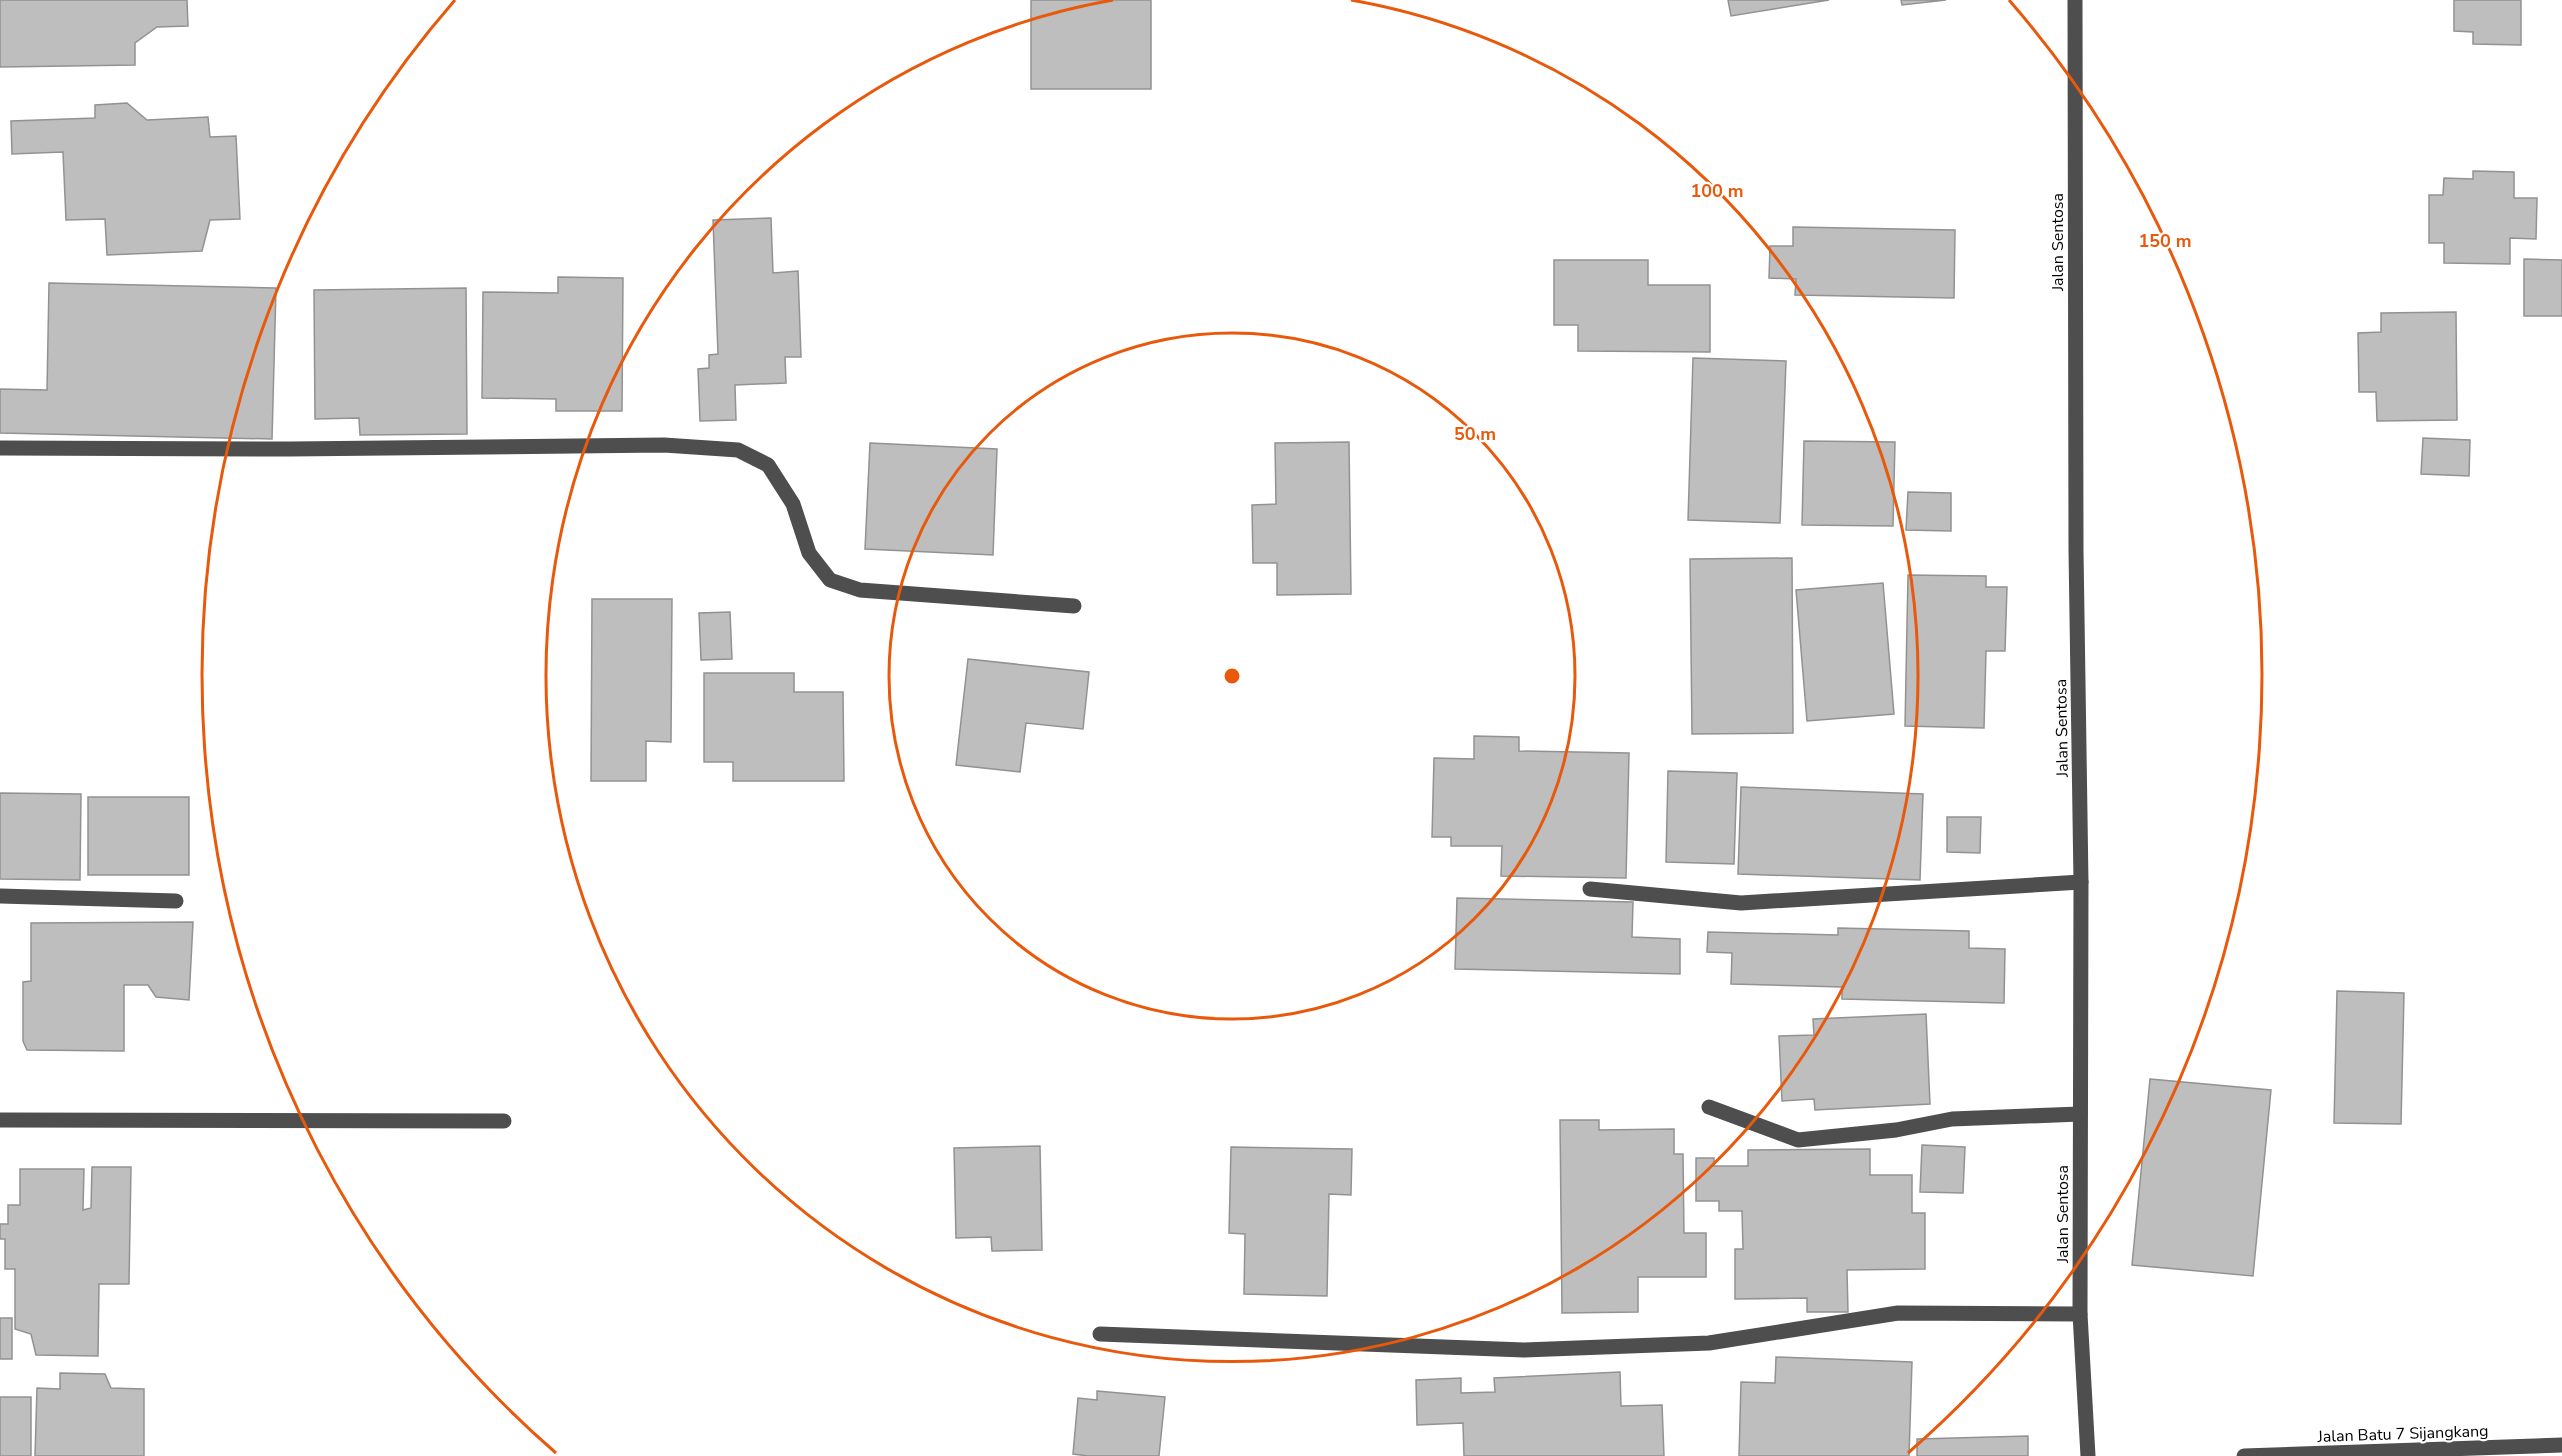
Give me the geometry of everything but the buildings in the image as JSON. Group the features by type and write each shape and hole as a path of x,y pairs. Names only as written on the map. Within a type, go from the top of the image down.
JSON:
{"street":[{"name":"Jalan Sentosa","path":"2074,0 2076,550 2081,882 2079,1314 2088,1456"},
{"path":"0,448 290,449 664,445 738,450 768,465 793,504 809,553 830,580 860,590 1074,606"},
{"path":"1590,889 1742,903 2081,882"},
{"path":"0,896 176,901"},
{"path":"1709,1107 1798,1140 1896,1130 1952,1119 2080,1113"},
{"path":"0,1120 504,1121"},
{"path":"1100,1334 1524,1350 1709,1343 1898,1313 2079,1314"},
{"name":"Jalan Batu 7 Sijangkang","path":"2244,1456 2562,1445"}]}
